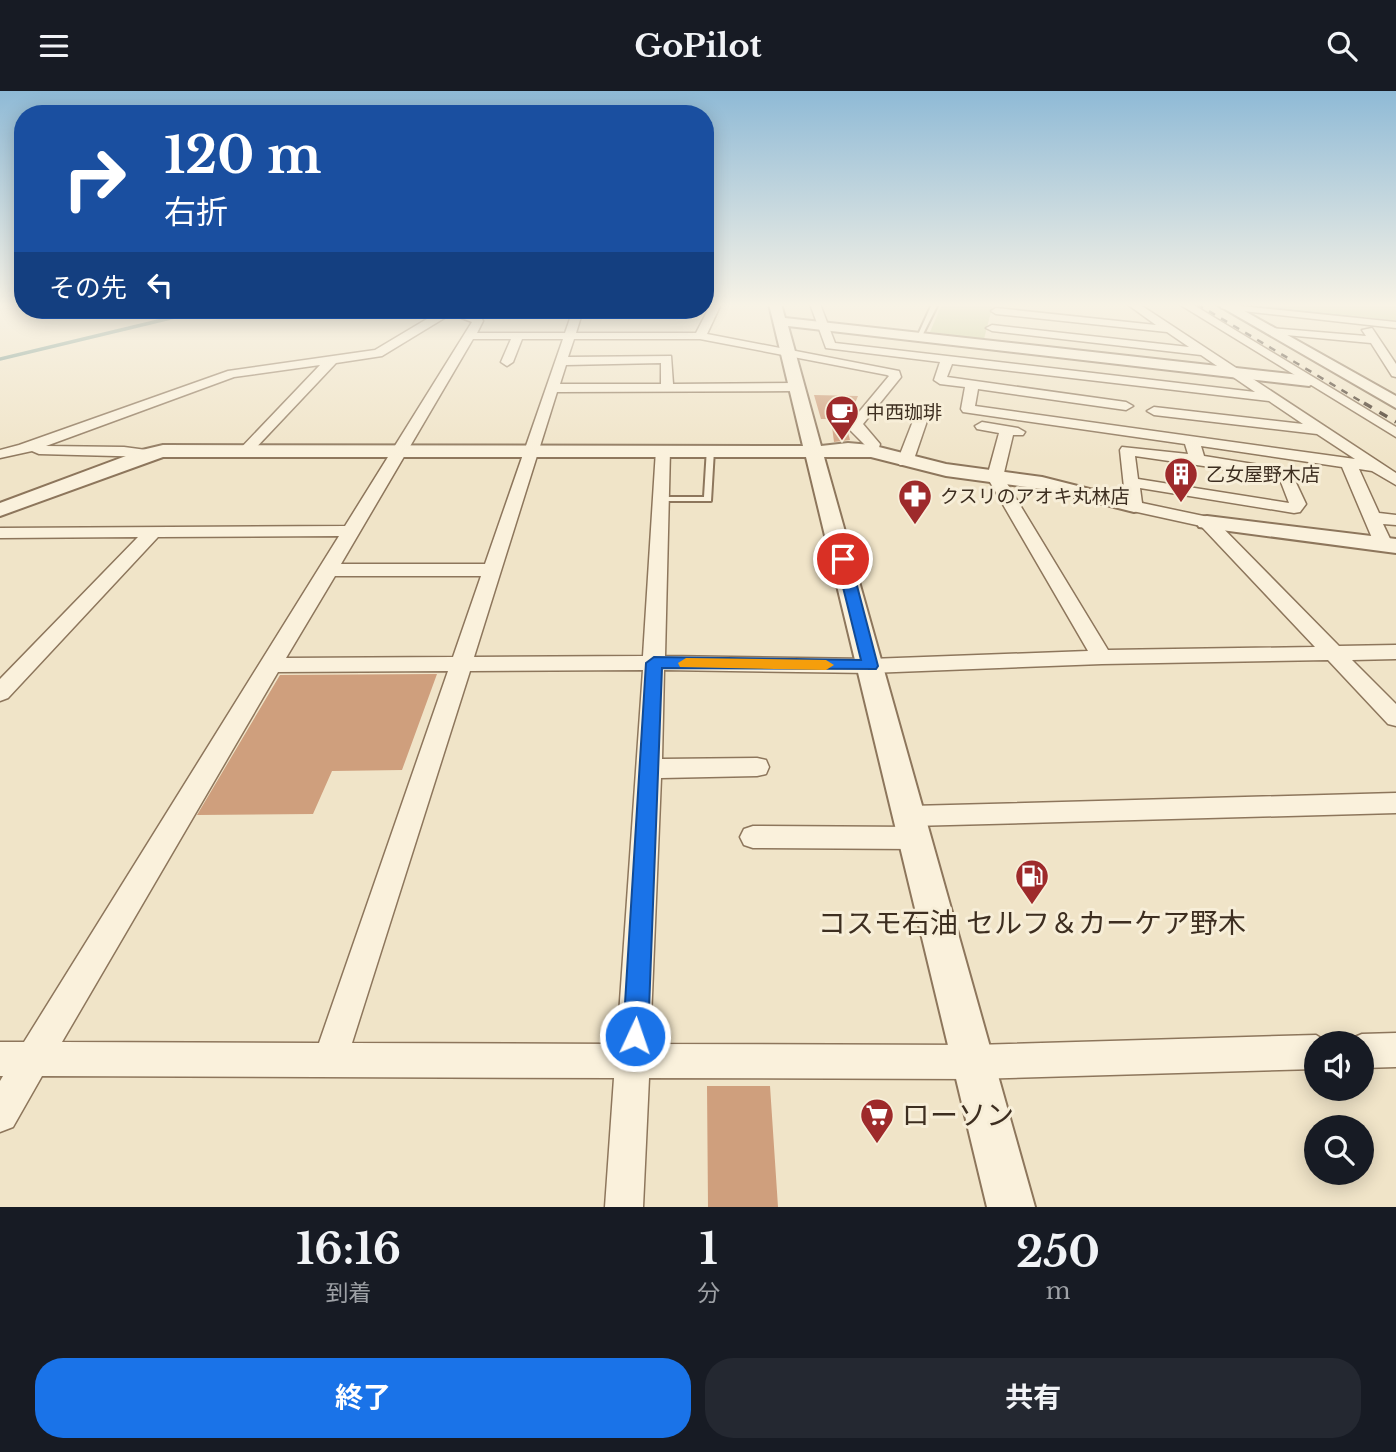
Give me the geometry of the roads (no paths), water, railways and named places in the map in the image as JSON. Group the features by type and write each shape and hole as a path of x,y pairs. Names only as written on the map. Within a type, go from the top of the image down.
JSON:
{"street":[{"path":"0,454 23,449 232,374 358,356"},
{"path":"0,1114 457,356"},
{"path":"507,362 510,356"},
{"path":"330,1061 563,356"},
{"path":"788,356 1012,1207"},
{"path":"798,356 895,374 856,424 856,428 873,444 872,451"},
{"path":"914,356 1274,398"},
{"path":"1055,356 1126,406"},
{"path":"1093,356 1309,381"},
{"path":"1211,356 1396,480"},
{"path":"1269,356 1396,433"},
{"path":"1314,356 1396,403"},
{"path":"1384,356 1396,373"},
{"path":"562,361 667,359 667,388"},
{"path":"245,451 332,360"},
{"path":"947,360 940,380 1154,411 1322,431"},
{"path":"972,385 968,409 1376,467"},
{"path":"553,388 796,387"},
{"path":"1375,391 1396,392"},
{"path":"1154,411 1159,438"},
{"path":"905,461 920,421"},
{"path":"982,426 1014,431 995,477"},
{"path":"1192,442 1197,460"},
{"path":"23,449 149,454 532,450 815,452 848,449 872,451 905,461 995,477 1042,483 1206,521 1390,546"},
{"path":"624,1207 634,1062 663,450"},
{"path":"1130,482 1279,507 1294,508 1298,503 1285,473 1127,450 1130,482 1134,506"},
{"path":"0,510 149,454"},
{"path":"1348,462 1372,518 1390,546"},
{"path":"995,477 1102,657"},
{"path":"1372,518 1396,520"},
{"path":"1206,521 1396,718"},
{"path":"0,533 351,531"},
{"path":"0,693 152,533"},
{"path":"329,570 493,570"},
{"path":"272,664 654,663 870,666 1102,657 1396,652"},
{"path":"649,769 758,767"},
{"path":"753,838 913,827 1396,803"},
{"path":"1374,1051 1396,1050"},
{"path":"0,1059 974,1062 1304,1052"}],"lane":[{"path":"662,499 708,499 710,450"}],"waterway":[{"path":"0,359 12,356"}],"railway":[{"path":"1285,356 1367,405"},
{"path":"1364,403 1396,422"}],"place":[{"name":"中西珈琲","path":"842,442"},
{"name":"乙女屋野木店","path":"1181,504"},
{"name":"クスリのアオキ丸林店","path":"915,526"},
{"name":"コスモ石油 セルフ＆カーケア野木","path":"1032,906"},
{"name":"ローソン","path":"877,1145"}]}
